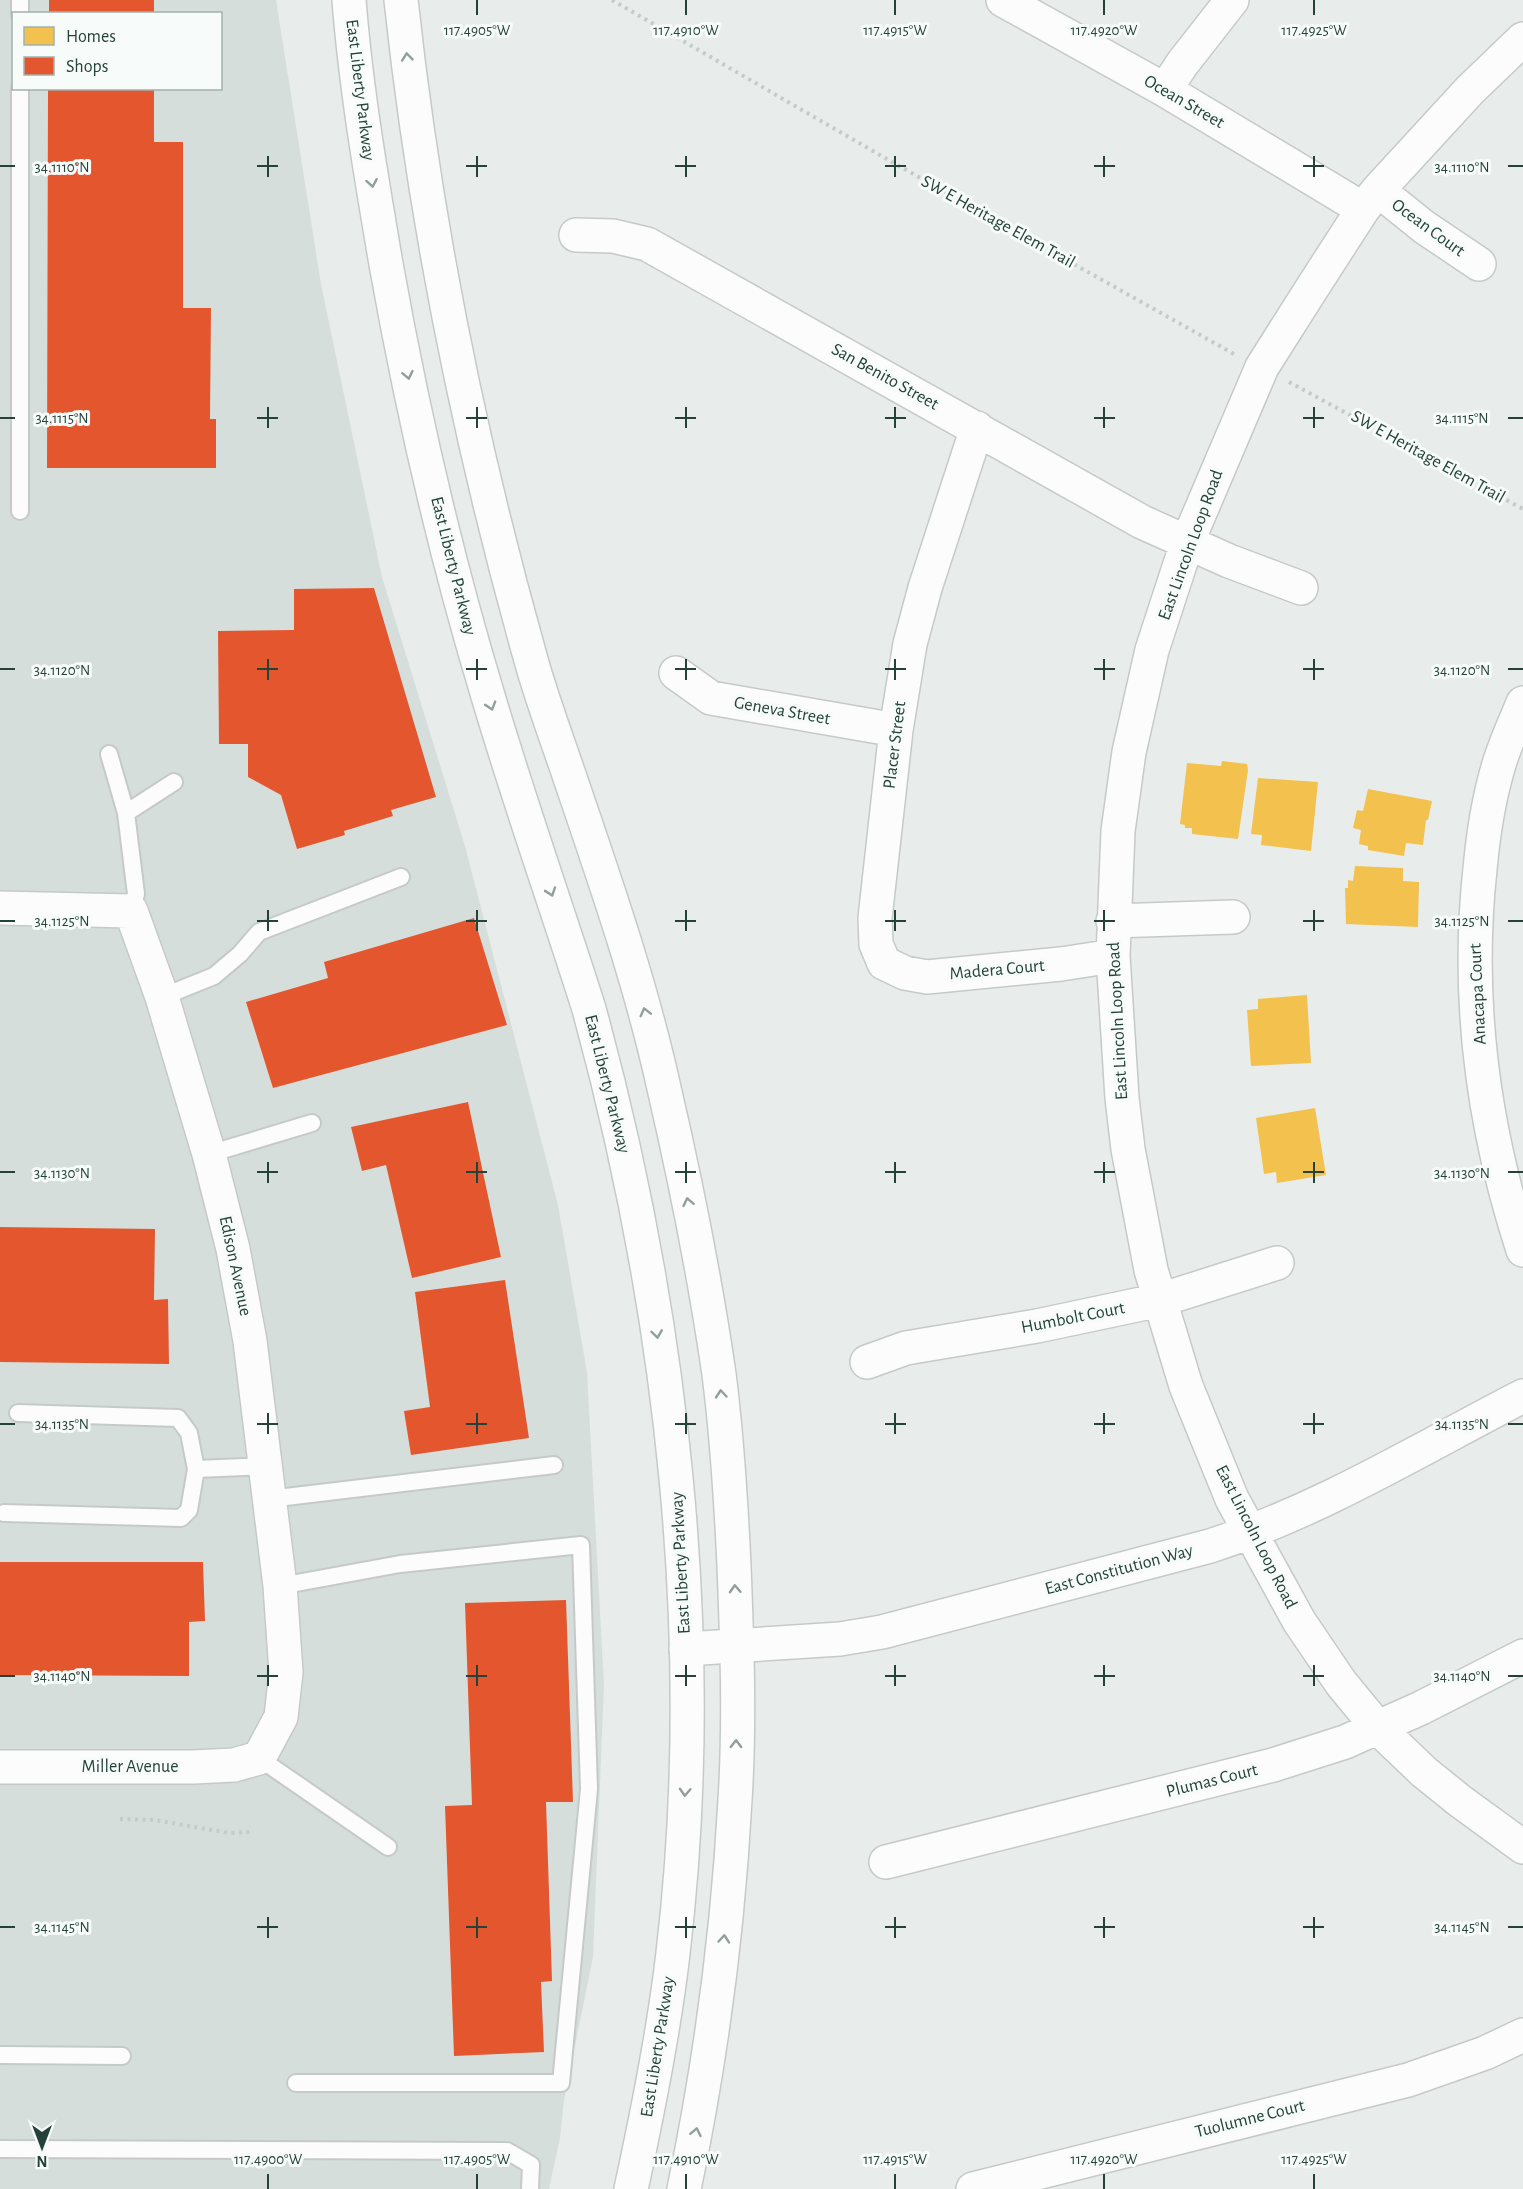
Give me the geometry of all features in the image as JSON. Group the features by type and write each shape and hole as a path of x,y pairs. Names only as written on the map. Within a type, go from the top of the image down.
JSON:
{"street":[{"name":"East Liberty Parkway","path":"349,0 355,67 368,155 399,334 426,463 458,592 488,696 589,1010 601,1054 649,1276 679,1503 686,1649 686,1784 673,1954 643,2135 631,2189"},
{"path":"401,0 414,114 443,284 472,429 532,666 643,1002 664,1085 693,1225 719,1379 732,1514 737,1647 736,1795 723,1946 711,2048 684,2189"},
{"name":"Ocean Street","path":"1003,0 1371,200"},
{"path":"1165,90 1182,64 1232,0"},
{"name":"East Lincoln Loop Road","path":"1523,39 1470,90 1371,200 1262,367 1187,543 1152,650 1130,752 1118,831 1113,921 1122,1098 1128,1149 1151,1270 1186,1386 1232,1499 1299,1621 1341,1683 1378,1728 1424,1772 1523,1847"},
{"name":"Ocean Court","path":"1371,200 1424,227 1479,264"},
{"name":"San Benito Street","path":"576,235 613,236 647,244 1142,522 1187,543 1301,588"},
{"name":"Placer Street","path":"884,963 876,944 876,918 896,730 910,644 977,428"},
{"name":"Geneva Street","path":"676,674 711,698 896,730"},
{"name":"Anacapa Court","path":"1523,703 1497,770 1484,829 1475,914 1474,962 1482,1068 1494,1140 1506,1195 1523,1250"},
{"path":"0,909 131,911"},
{"name":"Edison Avenue","path":"131,911 162,997 209,1154 237,1272 250,1341 280,1587 285,1672 281,1717 259,1758"},
{"path":"1113,921 1233,917"},
{"name":"Madera Court","path":"884,963 905,973 927,977 1061,964 1113,956"},
{"name":"Humbolt Court","path":"867,1362 906,1348 1037,1326 1160,1300 1277,1263"},
{"name":"East Constitution Way","path":"686,1649 840,1639 882,1632 1186,1553 1250,1533 1350,1488 1523,1396"},
{"name":"Plumas Court","path":"886,1862 1273,1765 1335,1746 1378,1728 1523,1656"},
{"name":"Miller Avenue","path":"0,1767 193,1767 234,1765 259,1758"},
{"name":"Tuolumne Court","path":"973,2189 1408,2080 1485,2053 1523,2035"}],"lane":[{"path":"20,90 20,511"},
{"path":"108,754 126,813 136,894 131,911"},
{"path":"126,813 174,782"},
{"path":"162,997 214,976 240,954 259,932 401,877"},
{"path":"209,1154 312,1123"},
{"path":"4,1513 181,1518 189,1510 196,1469 189,1433 178,1418 18,1413"},
{"path":"269,1499 554,1465"},
{"path":"196,1469 266,1466"},
{"path":"280,1587 400,1564 581,1545 589,1789 561,2082 296,2082"},
{"path":"259,1758 388,1846"},
{"path":"0,2055 122,2056"},
{"path":"0,2150 507,2151 531,2165 530,2189"}],"path":[{"name":"SW E Heritage Elem Trail","path":"612,0 892,162 1229,351"},
{"name":"SW E Heritage Elem Trail","path":"1302,389 1523,509"},
{"path":"120,1819 155,1820 229,1833 250,1832"}],"shaded area":[{"path":"0,0 276,0 321,284 382,577 465,846 558,1205 587,1372 604,1685 593,1957 564,2100 560,2138 549,2189 0,2189"}],"building: Homes":[{"path":"1222,761 1247,764 1238,839 1192,834 1192,828 1185,828 1185,825 1180,824 1187,763 1221,766"},
{"path":"1258,778 1318,782 1311,851 1261,845 1262,835 1251,834"},
{"path":"1368,789 1432,801 1428,820 1426,820 1423,845 1406,843 1404,856 1368,850 1368,846 1359,844 1361,830 1353,828 1357,810 1363,811"},
{"path":"1355,866 1403,868 1403,881 1419,882 1418,927 1346,924 1345,888 1348,888 1348,880 1353,881"},
{"path":"1307,995 1311,1063 1251,1066 1247,1010 1258,1009 1258,999"},
{"path":"1315,1108 1326,1175 1277,1183 1276,1172 1264,1174 1256,1118"}],"building: Shops":[{"path":"49,0 154,0 154,12 49,12"},
{"path":"48,90 154,90 154,142 183,142 183,308 211,308 210,419 216,419 216,468 47,468"},
{"path":"374,588 436,797 391,810 393,816 344,831 345,835 297,849 281,795 248,777 248,744 219,744 218,631 294,630 294,589"},
{"path":"474,918 507,1025 273,1088 246,1002 328,978 324,962"},
{"path":"468,1102 501,1257 412,1278 386,1165 362,1171 351,1127"},
{"path":"0,1227 155,1229 154,1300 168,1299 169,1364 0,1362"},
{"path":"505,1280 529,1438 411,1455 404,1411 430,1407 415,1292"},
{"path":"0,1562 203,1562 205,1621 189,1622 189,1676 0,1675"},
{"path":"566,1600 573,1802 546,1802 552,1981 541,1982 544,2052 454,2056 445,1806 472,1805 465,1603"}]}
